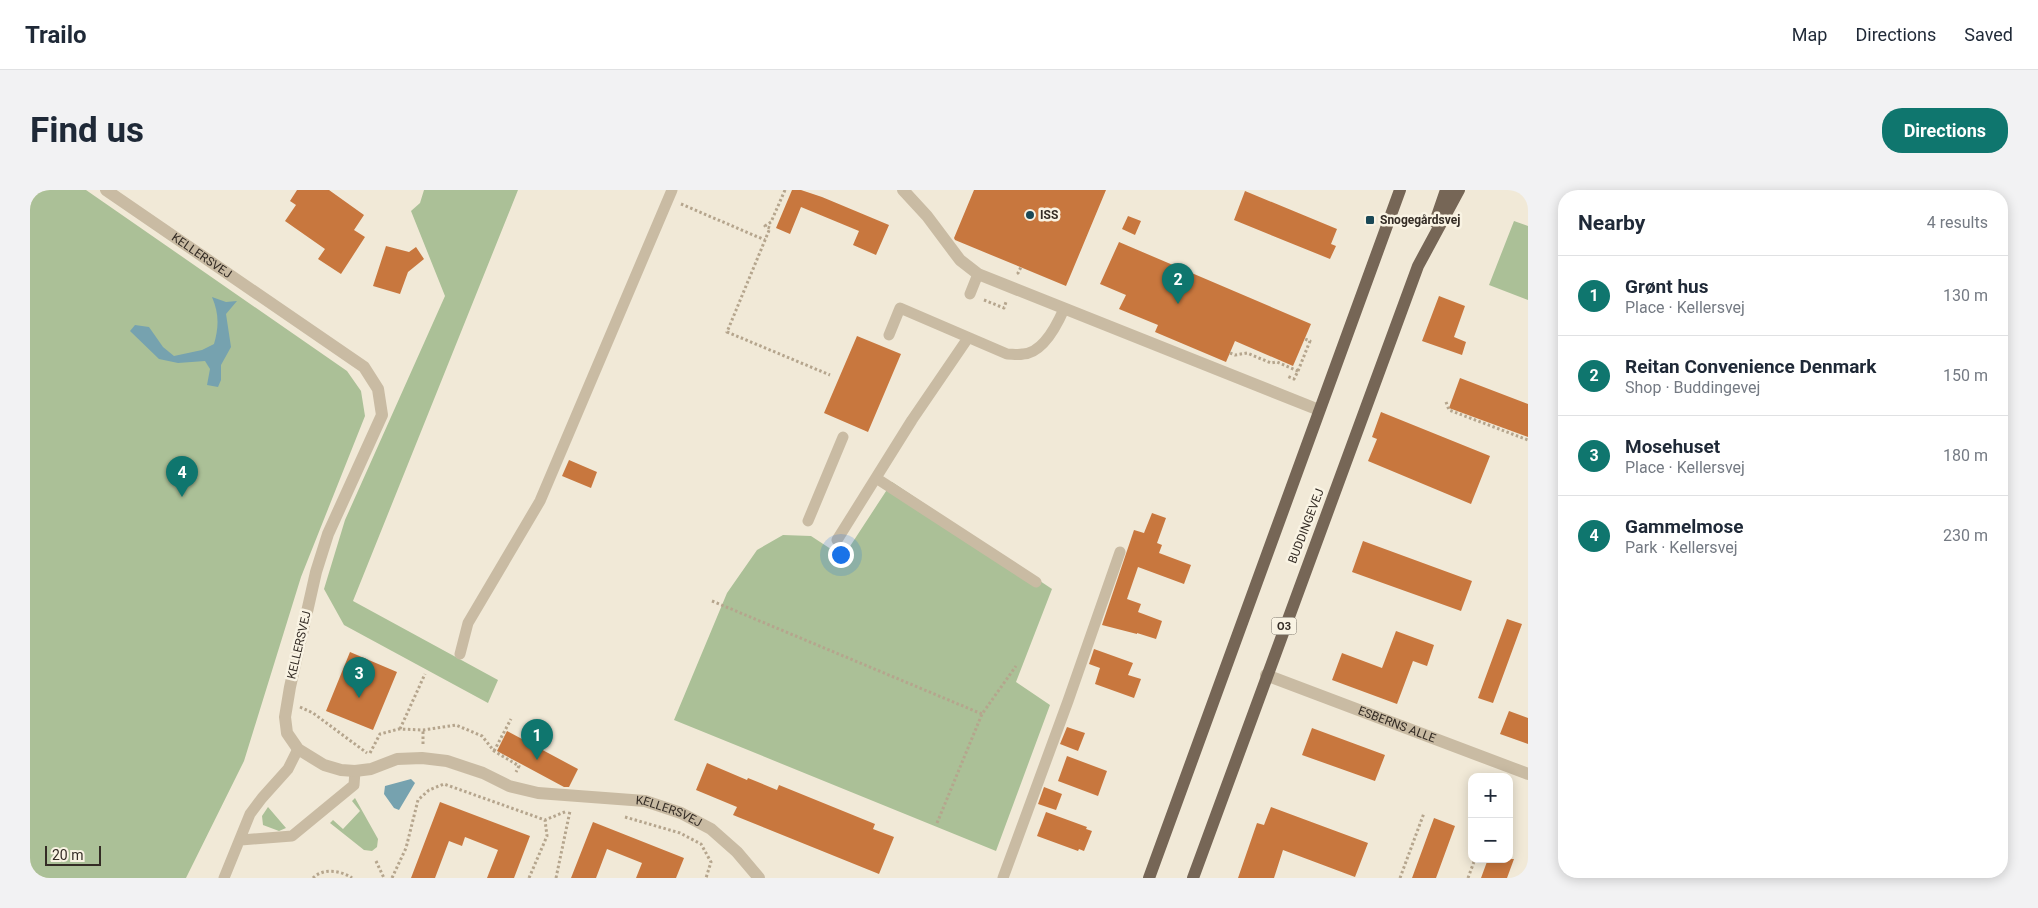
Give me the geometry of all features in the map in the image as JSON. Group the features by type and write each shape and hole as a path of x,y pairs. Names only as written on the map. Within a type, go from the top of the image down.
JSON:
{"main road":[{"name":"BUDDINGEVEJ","path":"1149,878 1400,190"},
{"path":"1428,243 1446,190"},
{"name":"BUDDINGEVEJ","path":"1193,878 1266,675 1418,266 1428,243 1460,190"}],"street":[{"name":"KELLERSVEJ","path":"106,190 364,367 378,389 382,415 328,534 316,572 285,718 287,733 298,749 324,765 341,770 355,771 398,759 422,758 447,761 482,773 509,786 538,794 645,801 681,813 711,829 737,852 760,878"},
{"path":"903,190 927,216 960,260 978,274 1319,410"},
{"name":"ESBERNS ALLE","path":"1266,675 1528,774"}],"lane":[{"path":"460,654 468,623 540,501 670,194"},
{"path":"970,294 978,274"},
{"path":"889,335 900,308 1007,354 1025,355 1041,345 1058,322 1064,309"},
{"path":"837,540 912,420 968,338"},
{"path":"808,521 843,437"},
{"path":"876,478 1036,582"},
{"path":"1003,878 1120,552"},
{"path":"224,878 250,814 288,769 298,749"},
{"path":"241,840 292,836 354,785 355,771"}],"path":[{"path":"784,190 771,222 765,226 770,228 727,332 830,375"},
{"path":"670,194 765,240"},
{"path":"970,294 1004,308 1012,288"},
{"path":"1287,376 1294,379 1298,371 1310,341 1305,339"},
{"path":"1230,353 1236,355 1247,353 1298,371"},
{"path":"1446,402 1449,410 1528,440"},
{"path":"712,601 982,714"},
{"path":"937,823 982,714 1016,666"},
{"path":"400,729 425,674"},
{"path":"288,701 313,712 369,755"},
{"path":"494,752 511,719"},
{"path":"392,878 406,848 418,800 429,790 444,784 545,820 570,810 578,810"},
{"path":"556,878 570,810"},
{"path":"1400,878 1424,813"},
{"path":"620,815 680,833 701,844 711,862 706,878"},
{"path":"529,878 546,836 545,820"},
{"path":"376,860 384,878"},
{"path":"1468,878 1474,863"},
{"path":"313,878 317,873 332,871 352,878"}],"green space":[{"path":"30,190 86,190 347,371 361,391 365,416 301,577 244,761 186,878 30,878"},
{"path":"424,190 518,190 353,601 498,680 488,703 344,625 324,589 345,520 445,296 411,211 420,203"},
{"path":"1514,221 1528,226 1528,300 1489,285"},
{"path":"892,482 1052,589 1016,682 1050,705 996,851 674,720 727,593 757,550 783,535 811,536 843,557"},
{"path":"355,798 378,839 377,847 372,851 364,850 330,823 333,820 343,829 360,811 352,801"},
{"path":"268,807 286,828 279,831 263,825 262,816"}],"water":[{"path":"212,297 226,302 237,301 226,314 231,347 221,365 221,380 218,387 207,385 210,369 205,361 178,363 159,359 130,331 135,325 149,327 163,347 174,356 202,350 214,344 217,332 217,314"},
{"path":"411,779 415,783 399,810 394,808 384,794 385,786"}],"building":[{"path":"297,190 329,190 364,215 354,230 365,237 341,274 318,259 325,249 285,221 296,205 290,201"},
{"path":"792,190 801,190 822,197 889,225 876,255 853,245 859,231 801,207 790,234 776,228"},
{"name":"ISS","path":"974,190 1106,190 1066,286 955,240 954,238"},
{"path":"1245,191 1337,229 1331,244 1336,246 1330,259 1234,220"},
{"path":"1128,216 1141,221 1135,235 1122,229"},
{"path":"1119,242 1311,324 1293,366 1235,341 1226,362 1155,332 1158,325 1119,309 1126,295 1100,284"},
{"path":"386,246 409,252 416,247 424,259 408,272 400,294 373,286"},
{"path":"1439,296 1465,306 1454,337 1466,342 1462,355 1422,341"},
{"path":"857,336 901,354 868,432 824,413"},
{"path":"1460,378 1528,404 1528,437 1449,408"},
{"path":"1381,412 1490,456 1471,504 1368,461 1377,439 1372,437"},
{"path":"569,460 597,472 591,488 562,476"},
{"path":"1152,513 1166,518 1157,543 1162,545 1159,553 1191,565 1184,584 1138,567 1127,599 1141,604 1138,612 1162,621 1156,639 1102,625 1134,530 1144,533"},
{"path":"1363,541 1472,581 1461,611 1352,572"},
{"path":"1507,619 1522,624 1493,703 1478,698"},
{"path":"1396,631 1434,645 1427,666 1413,661 1397,704 1332,680 1342,653 1382,668"},
{"path":"1094,649 1133,663 1128,675 1141,679 1134,698 1095,684 1100,668 1089,664"},
{"path":"350,652 397,672 373,730 326,711"},
{"path":"1509,711 1528,718 1528,744 1500,734"},
{"path":"1067,727 1085,733 1078,751 1060,744"},
{"path":"1312,728 1385,755 1375,781 1302,755"},
{"path":"507,731 578,769 569,787 564,787 497,751"},
{"path":"1067,756 1107,771 1098,796 1058,781"},
{"path":"707,763 777,790 779,785 875,824 873,829 894,837 879,874 733,815 737,807 696,790"},
{"path":"1044,787 1062,794 1056,810 1038,804"},
{"path":"440,802 530,836 514,878 487,878 498,850 465,837 462,846 449,841 435,878 411,878"},
{"path":"1271,807 1368,843 1355,877 1283,850 1274,878 1238,878 1257,823 1264,825"},
{"path":"1046,812 1087,827 1086,829 1092,831 1084,851 1079,849 1078,851 1037,836"},
{"path":"1434,818 1455,826 1436,878 1412,878"},
{"path":"593,822 684,858 676,878 636,878 642,863 607,849 596,878 571,878"},
{"path":"1487,863 1513,863 1507,878 1481,878"}],"place":[{"name":"ISS","path":"1030,215"},
{"name":"Snogegårdsvej","path":"1370,220"},
{"name":"Reitan Convenience Denmark","path":"1178,304"},
{"name":"Gammelmose","path":"182,497"},
{"name":"Mosehuset","path":"359,698"},
{"name":"Grønt hus","path":"537,760"}]}
